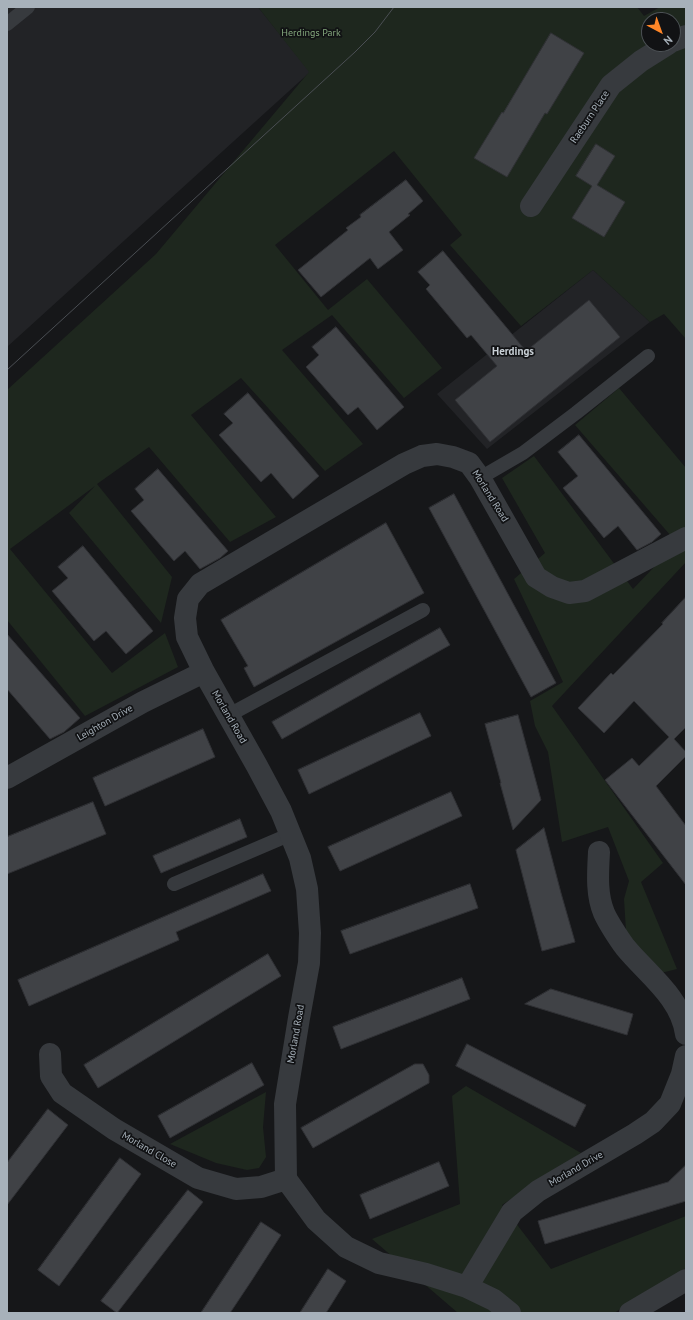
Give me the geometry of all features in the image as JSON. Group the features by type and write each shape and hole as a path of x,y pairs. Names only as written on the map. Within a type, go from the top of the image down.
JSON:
{"street":[{"name":"Raeburn Place","path":"531,206 611,85 641,61 655,52"},
{"name":"Morland Road","path":"286,1179 285,1104 298,1018 309,963 310,933 306,889 300,858 281,811 204,672 187,637 185,618 188,599 200,584 404,464 422,456 437,454 453,456 469,463 480,478 536,577 552,587 569,593 585,591 686,538"},
{"name":"Leighton Drive","path":"7,778 143,702 204,672"},
{"path":"599,852 598,884 604,913 624,946 671,998 684,1024 686,1034"},
{"name":"Morland Close","path":"50,1054 51,1076 62,1093 114,1129 198,1178 236,1189 261,1187 286,1179"},
{"name":"Morland Drive","path":"468,1287 512,1212 538,1191 653,1122 670,1104 682,1074 686,1056"},
{"path":"286,1179 316,1220 346,1247 379,1264 426,1274 468,1287 494,1300 510,1313"},
{"path":"630,1313 686,1280"}],"lane":[{"path":"7,24 28,7"},
{"path":"480,478 522,453 576,413 648,356"},
{"path":"228,715 423,610"},
{"path":"174,884 291,834"}],"shaded area":[{"path":"7,7 258,7 310,72 7,347"},
{"path":"593,270 650,322 487,449 437,394"}],"green space":[{"name":"Herdings Park","path":"258,7 637,7 641,12 641,52 681,52 681,12 651,12 660,7 686,7 686,339 664,314 650,322 593,270 521,326 450,245 462,235 394,151 275,245 328,310 367,279 442,368 404,398 332,315 282,350 363,444 325,471 241,378 191,415 276,517 230,542 149,447 97,484 172,577 161,623 69,513 95,486 10,549 112,673 165,633 178,667 85,716 7,620 7,390 156,254 309,72"},
{"path":"619,388 686,468 686,562 552,706 663,863 641,882 677,969 657,974 626,931 624,899 629,881 608,827 562,842 548,752 535,726 530,701 563,682 514,579 545,553 502,478 534,456 633,589 677,543 575,425"},
{"path":"466,1086 581,1153 502,1205 551,1269 686,1216 686,1268 614,1313 458,1313 372,1239 460,1204 452,1096"},
{"path":"266,1092 263,1127 266,1157 259,1168 247,1170 216,1163 170,1144"}],"building":[{"path":"551,33 584,53 547,114 545,113 507,177 474,158"},
{"path":"596,144 615,156 597,185 625,202 604,237 572,218 592,186 576,176"},
{"path":"406,180 423,201 408,214 410,215 389,232 403,250 378,269 370,258 321,297 298,270 348,230 346,228 361,217 360,215"},
{"path":"443,251 526,351 589,300 620,337 490,442 455,400 497,366 471,335 467,338 426,289 430,285 418,272"},
{"path":"336,327 404,407 377,430 358,407 348,415 306,367 319,355 312,347"},
{"path":"248,393 319,476 293,499 271,473 261,482 219,435 233,423 224,414"},
{"path":"579,435 661,534 652,542 637,550 618,526 604,538 563,488 578,476 558,452"},
{"path":"158,469 228,551 220,558 200,569 185,551 174,561 131,511 144,500 135,489"},
{"path":"454,494 556,683 531,697 429,508"},
{"path":"386,523 424,593 254,687 244,668 248,666 221,620"},
{"path":"83,546 153,631 126,654 106,631 94,641 52,591 68,578 58,567"},
{"path":"686,597 686,727 674,739 686,752 686,756 656,786 686,826 686,885 605,780 632,758 639,766 669,737 634,701 604,733 578,708 611,673 613,675 663,624 662,623"},
{"path":"440,628 450,645 282,739 272,722"},
{"path":"7,634 80,718 64,732 50,739 7,689"},
{"path":"420,713 431,736 309,794 298,770"},
{"path":"518,715 541,800 513,830 485,724"},
{"path":"203,729 215,757 105,806 93,778"},
{"path":"451,792 462,816 340,871 328,847"},
{"path":"93,802 106,834 7,874 7,837"},
{"path":"240,819 247,837 161,873 153,856"},
{"path":"544,828 575,942 542,951 516,850"},
{"path":"263,874 271,891 176,932 179,940 29,1006 18,980"},
{"path":"470,884 478,908 350,954 341,931"},
{"path":"268,954 281,976 98,1088 84,1065"},
{"path":"462,978 470,999 341,1049 333,1027"},
{"path":"551,989 633,1014 627,1035 525,1004"},
{"path":"467,1044 586,1105 575,1127 456,1066"},
{"path":"252,1063 264,1085 170,1138 158,1116"},
{"path":"415,1064 423,1064 429,1075 429,1083 313,1148 301,1128"},
{"path":"48,1109 68,1125 7,1205 7,1163"},
{"path":"120,1158 141,1174 59,1286 38,1270"},
{"path":"439,1162 449,1186 370,1219 360,1195"},
{"path":"686,1165 686,1201 545,1244 538,1221 668,1182"},
{"path":"188,1190 203,1202 117,1313 101,1301"},
{"path":"261,1222 281,1235 252,1280 230,1313 201,1313"},
{"path":"328,1269 346,1281 326,1313 300,1313"}],"tram line":[{"path":"7,370 355,52 375,32 394,7"}],"district":[{"name":"Herdings","path":"513,352"}]}
